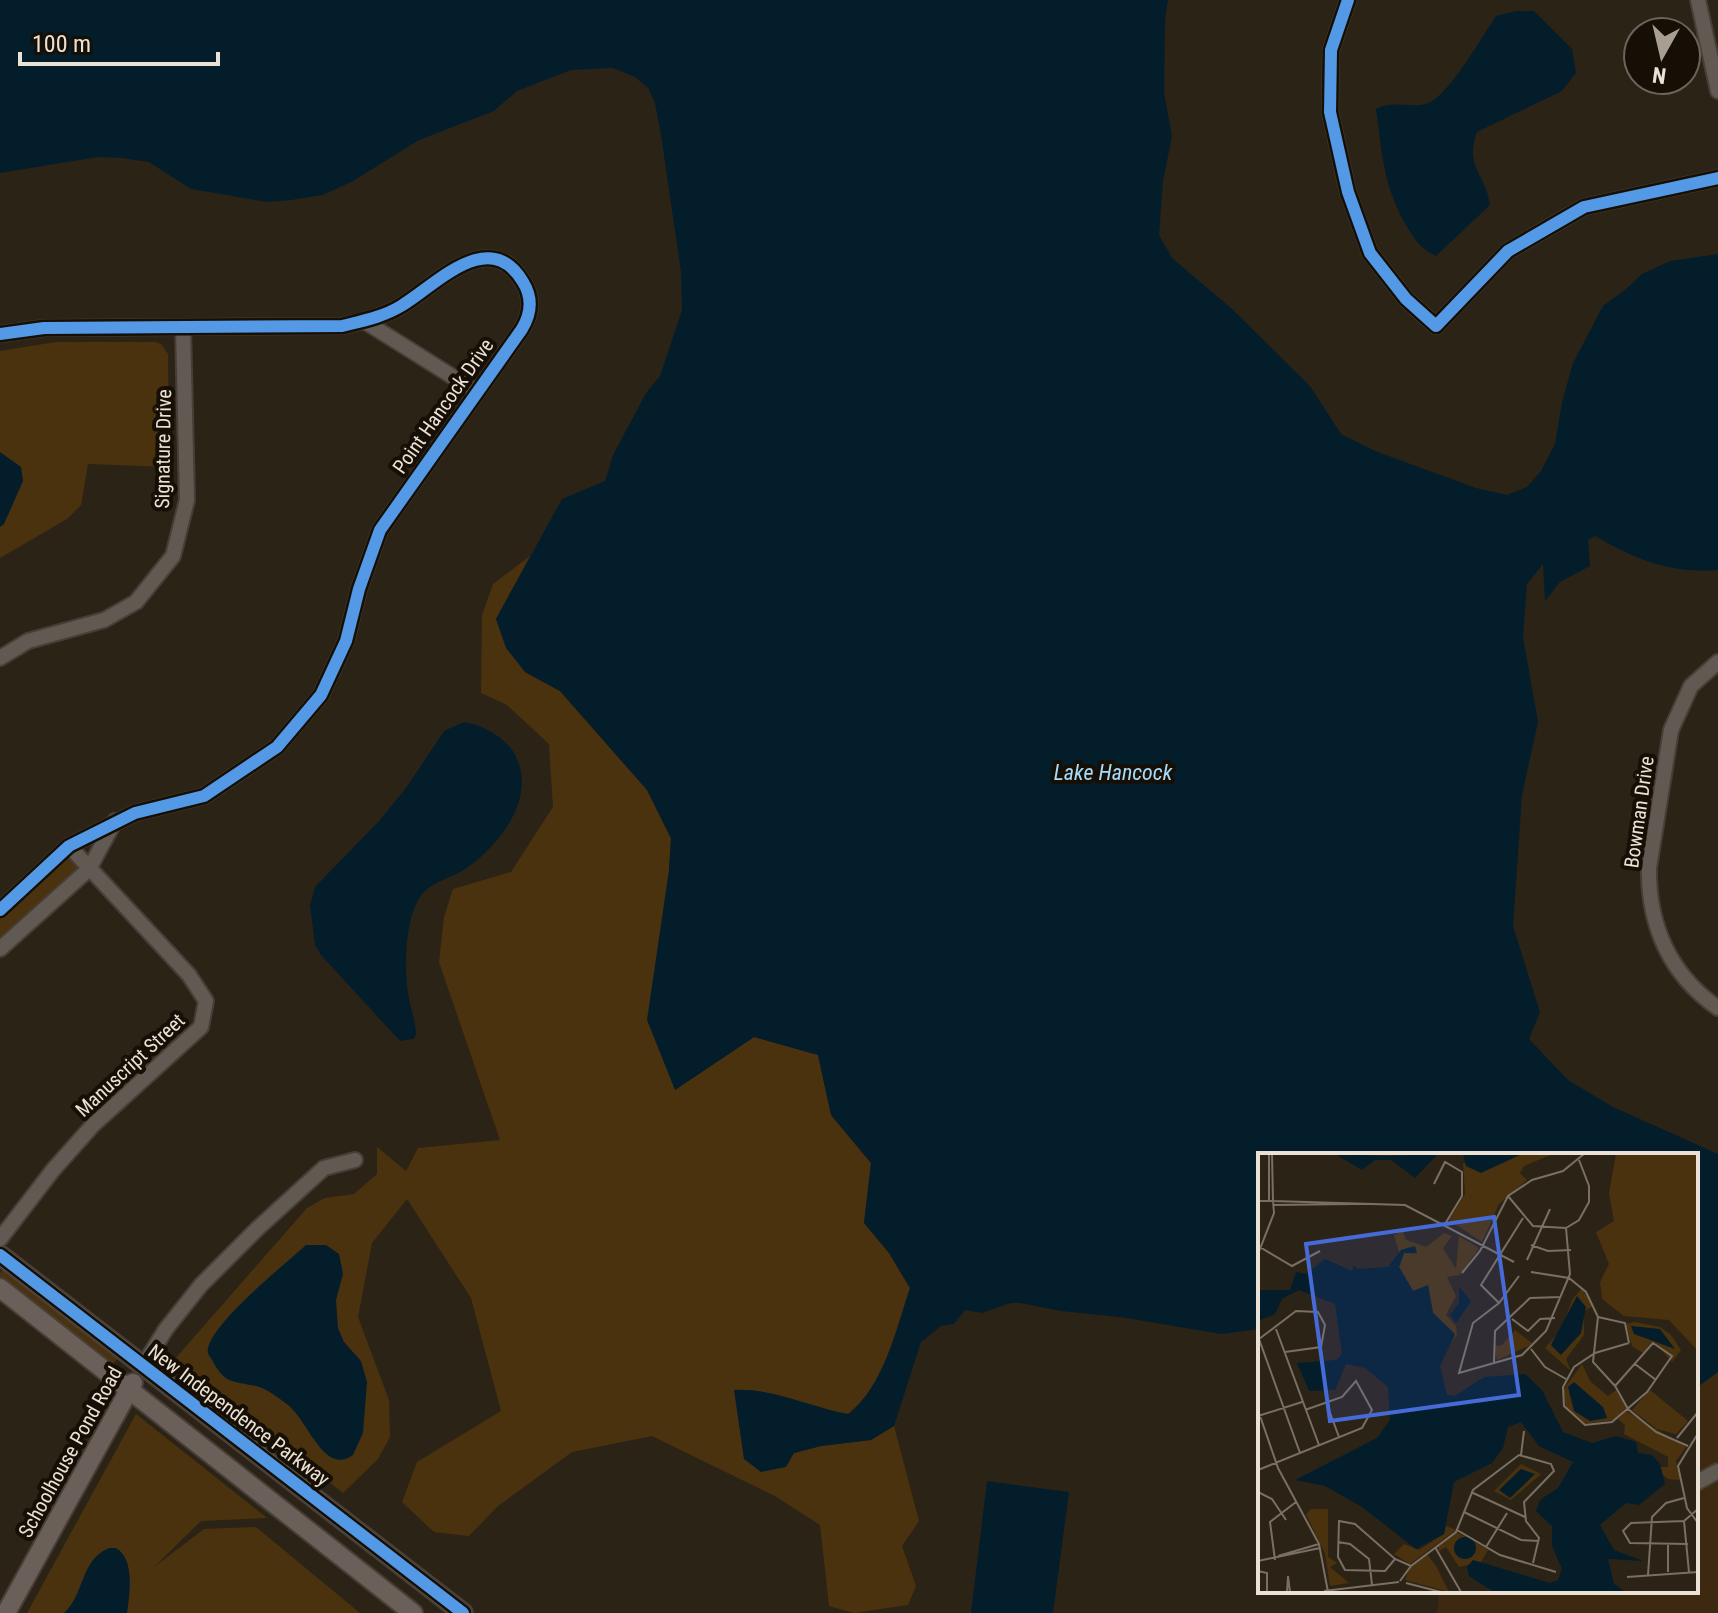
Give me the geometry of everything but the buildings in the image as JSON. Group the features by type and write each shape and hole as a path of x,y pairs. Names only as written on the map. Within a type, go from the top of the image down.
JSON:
{"street":[{"path":"1348,0 1331,50 1330,97 1330,112 1348,192 1370,253 1406,299 1436,326 1508,251 1584,207 1718,178"},
{"path":"1698,0 1718,91"},
{"name":"Point Hancock Drive","path":"0,334 44,328 320,327 364,321 399,308 471,260 491,259 513,269 526,288 530,307 528,319 380,530 359,589 346,641 321,695 277,747 204,796 115,821 69,846 0,910"},
{"name":"Point Hancock Drive","path":"364,321 477,392"},
{"name":"Signature Drive","path":"0,658 28,641 104,620 136,602 173,556 187,500 183,327"},
{"name":"Bowman Drive","path":"1718,662 1691,686 1671,730 1649,868 1653,918 1663,946 1693,989 1718,1008"},
{"path":"0,949 89,869 115,821"},
{"name":"Manuscript Street","path":"0,1239 53,1170 93,1125 201,1027 206,1001 189,975 69,846"},
{"name":"Schoolhouse Pond Road","path":"6,1613 166,1329 201,1285 324,1168 355,1160"},
{"name":"New Independence Parkway","path":"0,1255 456,1611"},
{"path":"0,1288 413,1613"},
{"path":"1698,1482 1718,1471"}],"shaded area":[{"path":"56,342 161,344 168,354 169,467 88,464 81,505 67,519 0,558 0,351"},
{"path":"530,556 496,619 525,672 560,691 647,790 671,839 669,870 675,1090 754,1037 818,1055 831,1115 871,1163 864,1223 889,1253 910,1288 887,1356 871,1389 848,1415 735,1391 744,1458 871,1440 894,1426 919,1521 902,1546 916,1586 908,1605 854,1613 829,1606 820,1525 775,1496 652,1436 572,1452 498,1506 469,1536 434,1532 402,1502 417,1462 501,1411 471,1298 407,1199 372,1243 358,1317 389,1400 390,1437 378,1459 343,1493 174,1360 307,1208 325,1198 354,1194 377,1174 377,1147 406,1171 418,1148 500,1140 439,962 444,917 453,889 511,872 553,807 549,744 507,705 481,693 482,615 493,584"},
{"path":"71,857 78,864 78,872 0,943 0,918"},
{"path":"4,1268 119,1356 111,1367 0,1283 0,1273"},
{"path":"1718,1372 1718,1613 1437,1613 1439,1593 1698,1593 1698,1387"},
{"path":"136,1414 267,1518 201,1521 154,1567 204,1529 256,1527 360,1613 27,1613"}],"water":[{"name":"Lake Hancock","path":"0,0 1168,0 1164,92 1172,136 1163,181 1159,235 1172,258 1232,309 1310,386 1341,434 1375,451 1476,488 1507,495 1527,487 1541,471 1555,444 1573,363 1603,306 1642,274 1670,261 1718,254 1718,570 1684,570 1654,563 1624,552 1595,536 1588,540 1590,566 1560,582 1545,601 1543,564 1527,584 1523,637 1538,722 1522,795 1513,926 1540,1012 1529,1039 1568,1080 1613,1107 1718,1154 1718,1372 1698,1387 1698,1153 1258,1153 1258,1329 1221,1334 1020,1303 982,1313 965,1310 954,1324 941,1326 921,1342 894,1426 871,1440 821,1446 794,1453 786,1467 761,1472 744,1459 734,1390 777,1395 848,1414 871,1389 880,1373 910,1288 889,1253 864,1223 871,1163 831,1115 818,1055 754,1037 675,1090 647,1020 671,838 647,790 560,691 525,672 506,648 496,619 562,499 605,481 613,455 646,393 660,376 682,310 681,272 661,135 655,103 648,88 635,77 613,68 571,70 517,91 494,111 419,140 353,181 323,195 291,200 267,202 191,189 149,162 122,158 98,157 0,173"},
{"path":"1534,11 1572,49 1576,73 1562,91 1477,132 1474,162 1490,205 1436,256 1415,239 1392,196 1376,109 1388,105 1426,104 1435,99 1454,79 1496,16"},
{"path":"0,452 21,467 23,481 0,527"},
{"path":"464,722 480,726 508,745 517,759 521,791 509,823 488,851 462,871 428,888 415,907 407,944 406,970 416,1035 413,1039 400,1041 321,955 315,945 310,905 315,887 379,821 406,788 444,731"},
{"path":"306,1245 326,1245 339,1254 343,1274 336,1300 338,1328 344,1342 361,1361 367,1382 363,1433 353,1455 343,1460 325,1453 296,1413 277,1397 260,1387 225,1377 208,1352 213,1337 223,1323"},
{"path":"987,1481 1069,1492 1053,1613 971,1613"},
{"path":"109,1548 116,1548 122,1553 129,1568 127,1613 64,1613 76,1597 93,1561"}],"cycle path":[{"path":"1348,0 1331,50 1330,112 1348,192 1370,253 1406,299 1436,326 1508,251 1584,207 1718,178"},
{"path":"0,334 44,328 342,326 394,310 462,265 478,259 494,259 509,266 523,282 529,300 529,312 522,329 380,530 359,589 346,641 321,695 277,747 204,796 135,813 69,846 0,910"},
{"path":"0,1255 463,1613"}]}
